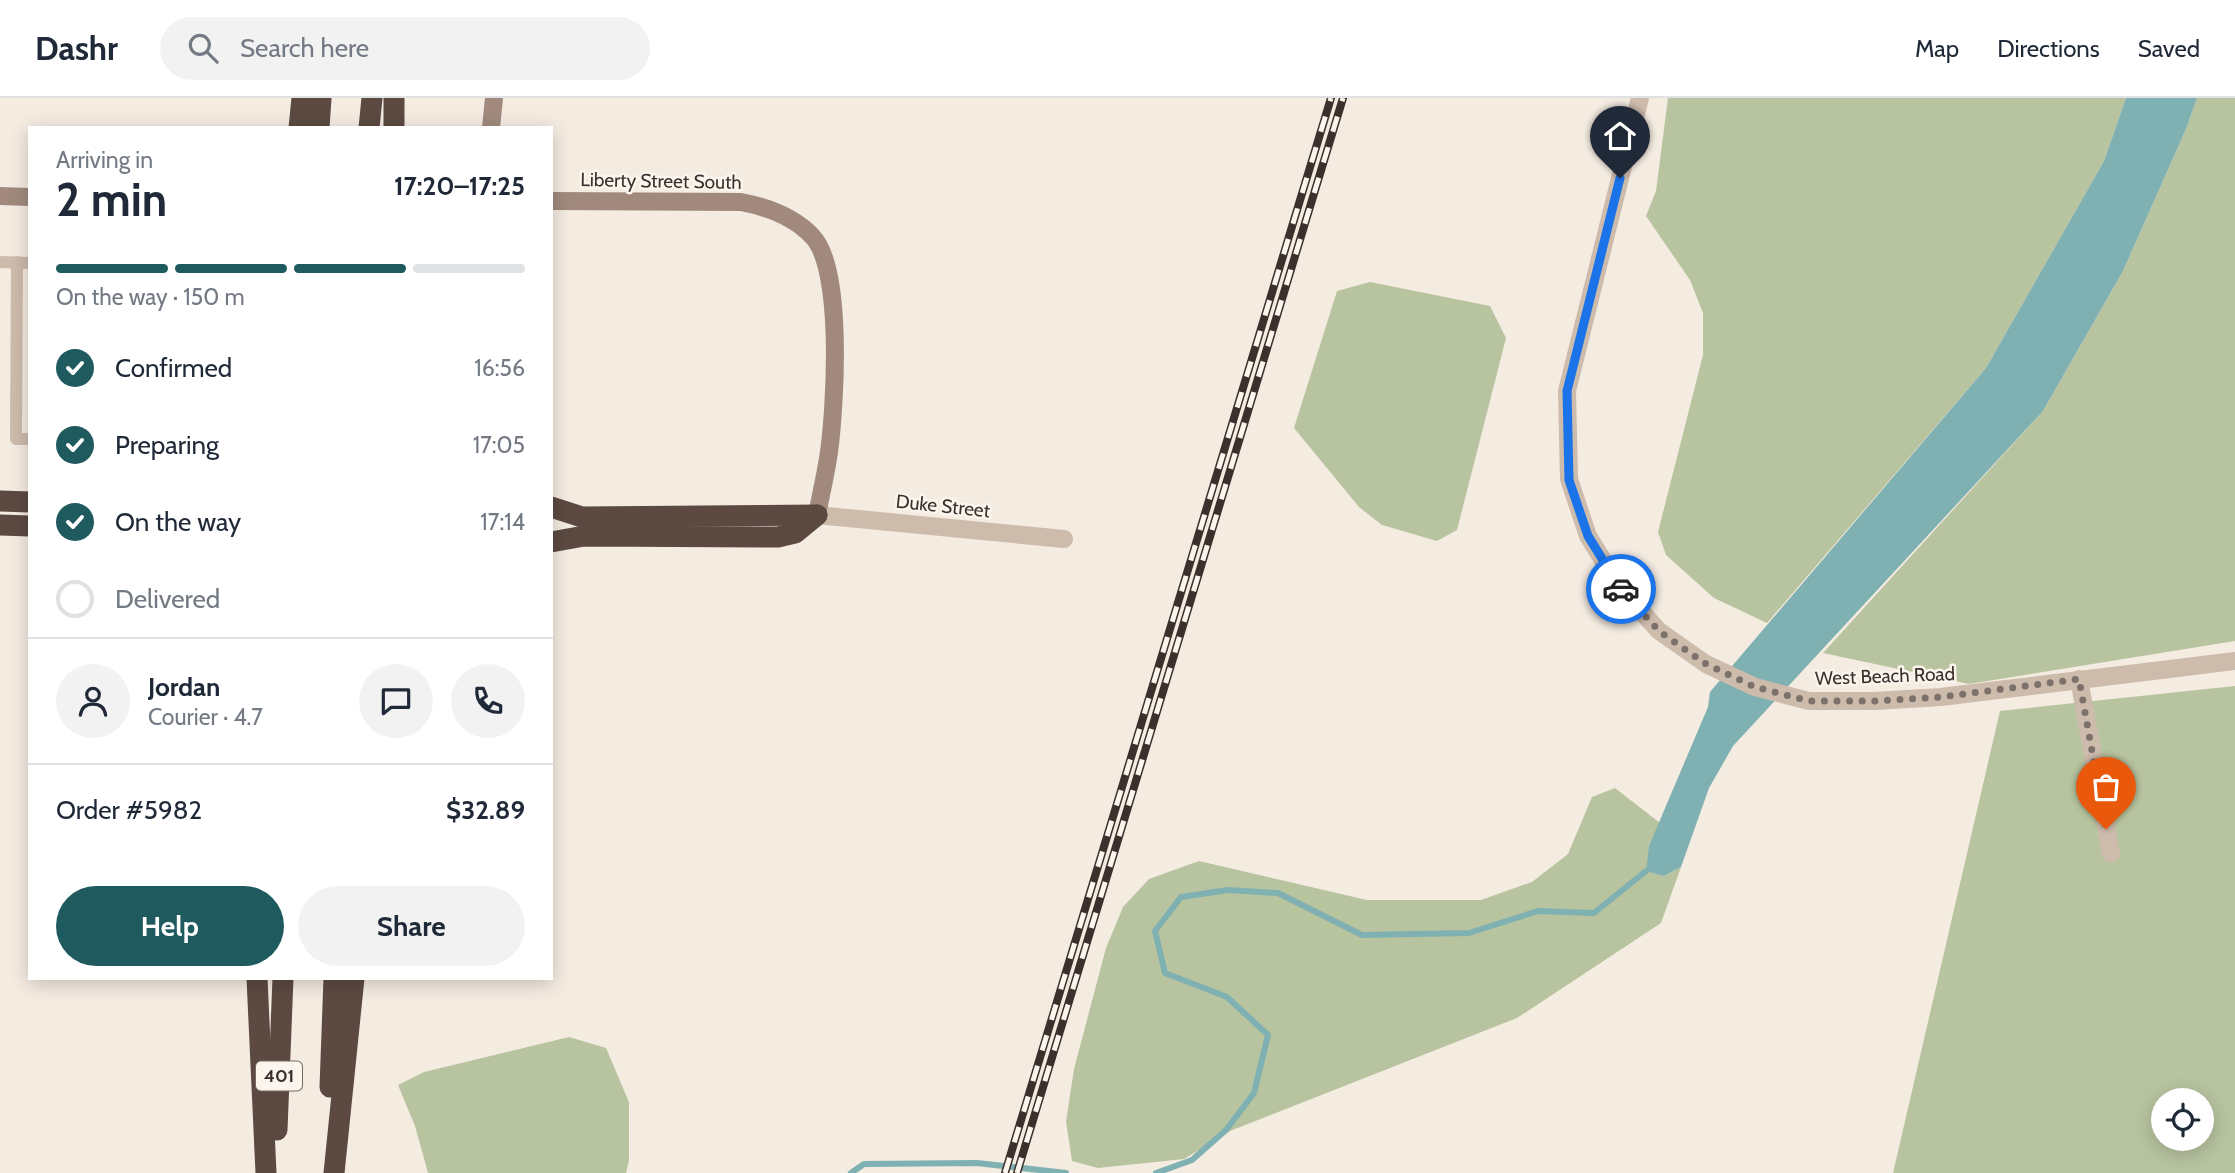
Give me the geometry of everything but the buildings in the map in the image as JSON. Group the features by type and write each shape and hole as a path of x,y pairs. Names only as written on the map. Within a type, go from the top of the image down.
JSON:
{"highway":[{"path":"299,126 302,98"},
{"path":"319,126 321,98"},
{"path":"369,126 372,98"},
{"path":"394,98 394,126"},
{"path":"0,501 28,502"},
{"path":"553,508 582,517 817,515"},
{"path":"553,542 584,536 778,537 795,533 817,515"},
{"path":"0,525 28,526"},
{"path":"257,980 266,1173"},
{"name":"401","path":"275,1173 283,980"},
{"name":"401","path":"327,1173 334,980"},
{"path":"334,1173 354,980"}],"main road":[{"path":"491,126 494,98"},
{"path":"0,196 28,197"},
{"name":"Liberty Street South","path":"553,201 741,202 769,207 814,237 830,279 835,366 829,451 817,515"}],"street":[{"name":"West Beach Road","path":"1640,98 1567,391 1569,480 1588,536 1621,589 1659,631 1706,664 1755,687 1809,701 1941,697 2235,661"},
{"name":"Duke Street","path":"817,515 1064,539"},
{"path":"2079,679 2111,853"}],"lane":[{"path":"0,262 24,263 16,439 28,439"}],"green space":[{"path":"1668,98 2126,98 2104,161 1986,368 1767,623 1714,598 1666,555 1658,532 1703,355 1703,313 1690,280 1646,216 1656,191"},
{"path":"2197,98 2235,98 2235,641 1969,684 1823,653 2043,411 2123,271"},
{"path":"1370,282 1490,306 1506,338 1457,530 1437,541 1382,525 1359,507 1294,428 1337,291"},
{"path":"2235,686 2235,1173 1893,1173 2000,711"},
{"path":"1615,788 1660,823 1649,846 1664,876 1681,867 1661,923 1517,1018 1230,1131 1184,1159 1098,1168 1072,1161 1066,1122 1074,1069 1106,948 1123,907 1149,879 1199,861 1367,900 1481,900 1532,882 1568,854 1592,797"},
{"path":"569,1037 606,1048 629,1102 629,1160 626,1173 428,1173 415,1126 398,1085 424,1072"}],"water":[{"path":"2126,98 2197,98 2123,271 2043,411 1733,746 1709,788 1681,867 1664,876 1646,871 1649,846 1708,707 1710,692 1986,368 2104,161"}],"waterway":[{"path":"1156,1173 1192,1160 1226,1130 1254,1093 1268,1035 1227,997 1165,973 1155,931 1181,897 1228,890 1278,893 1362,935 1469,933 1538,911 1594,913 1646,871"},
{"path":"851,1173 864,1164 977,1163 1066,1173"}],"railway":[{"path":"1005,1173 1331,98"},
{"path":"1017,1173 1343,98"}],"way so far":[{"path":"1621,589 1659,631 1706,664 1755,687 1809,701 1941,697 2079,679 2106,829"}],"route":[{"path":"1620,178 1567,391 1569,480 1588,536 1621,589"}]}
